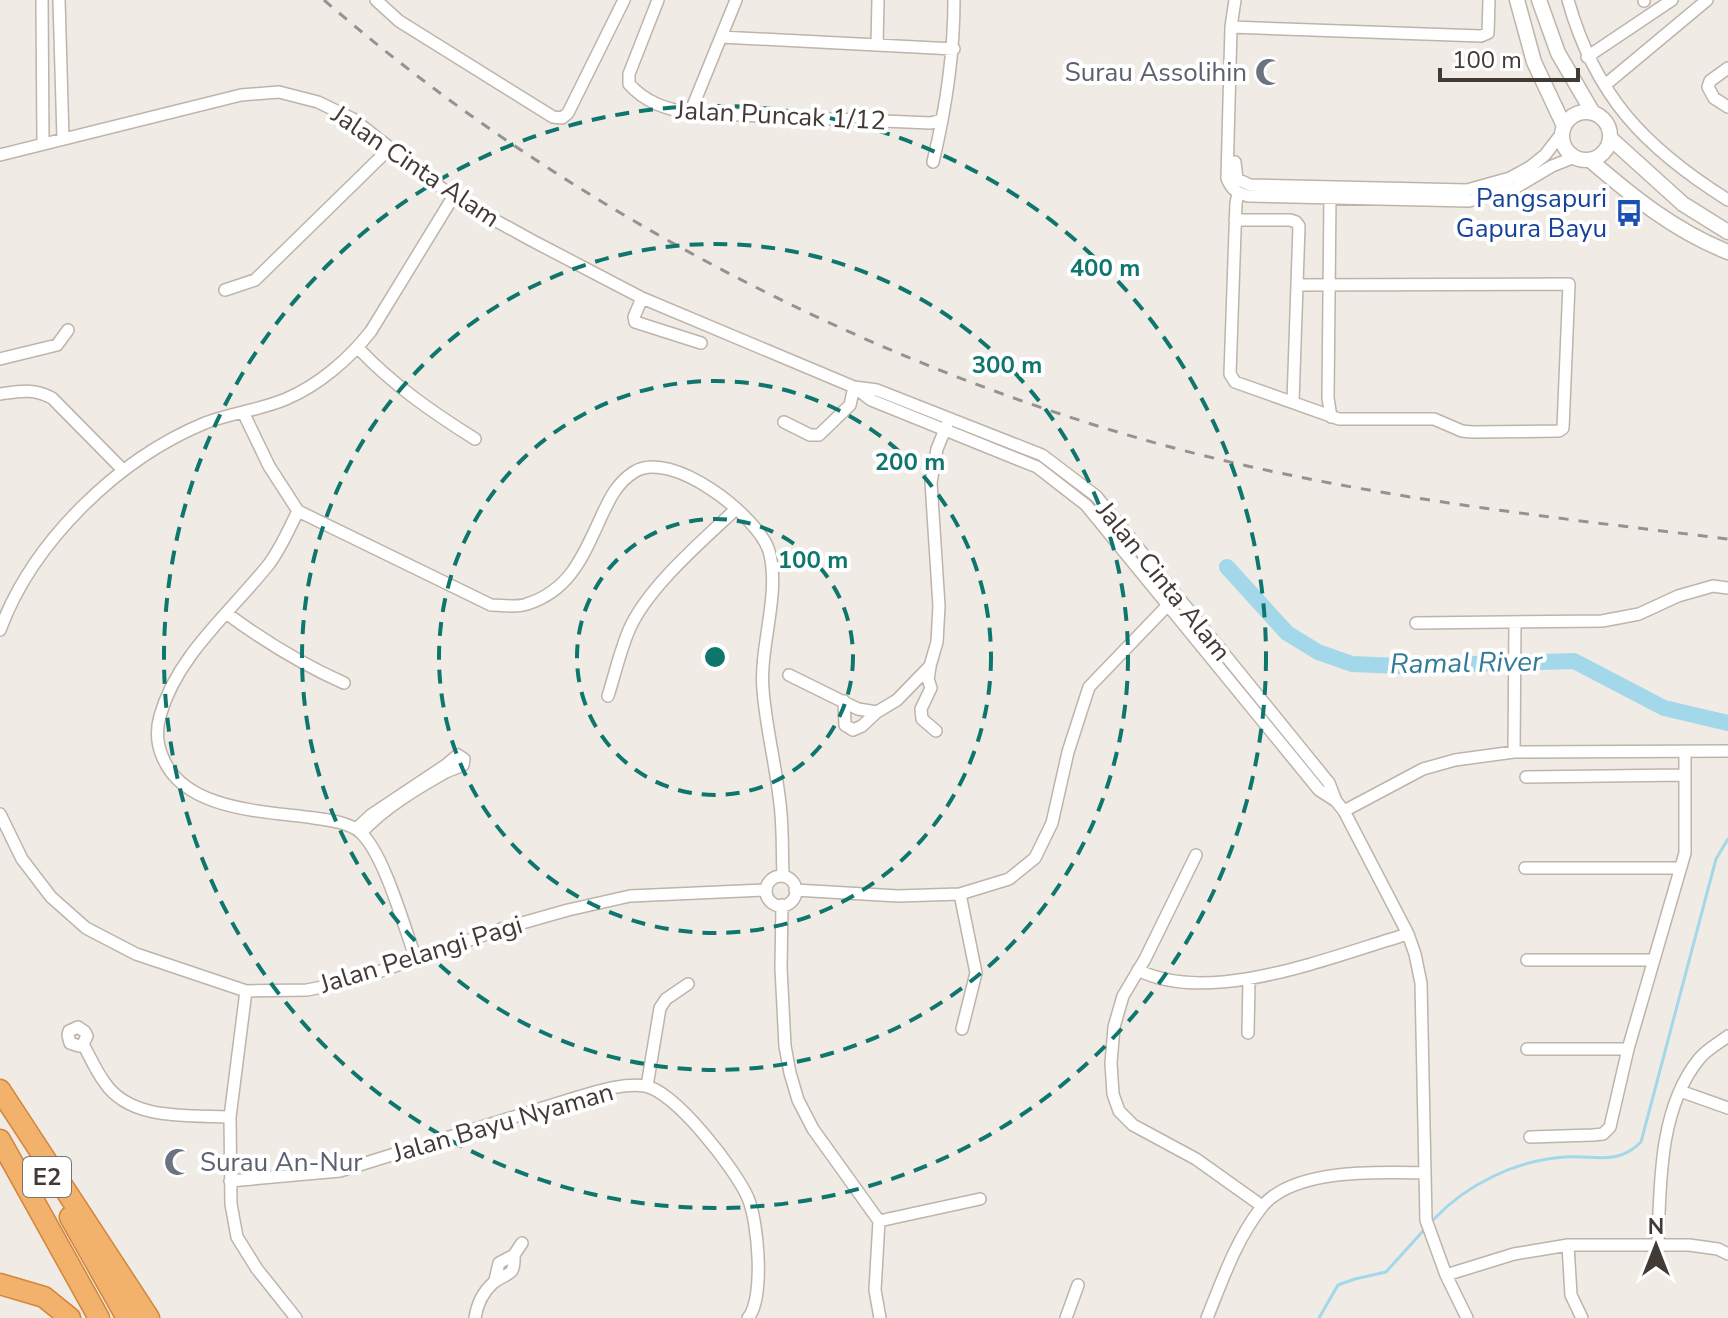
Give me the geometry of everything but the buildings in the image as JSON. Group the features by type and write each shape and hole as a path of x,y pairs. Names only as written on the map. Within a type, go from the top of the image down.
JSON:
{"highway":[{"name":"E2","path":"0,1093 127,1318"},
{"path":"0,1093 149,1318"},
{"name":"E2","path":"0,1140 99,1318"},
{"path":"0,1284 44,1297 70,1318"}],"street":[{"path":"42,0 43,143"},
{"path":"59,0 63,139"},
{"path":"376,0 399,21 553,117 562,118 568,113 624,0"},
{"name":"Jalan Puncak 1/12","path":"658,0 629,74 629,84 637,93 665,109 690,113 931,123 941,120"},
{"path":"690,113 736,0"},
{"path":"877,45 878,0"},
{"path":"933,162 945,113 954,49 954,0"},
{"path":"1234,27 1481,36 1488,29 1489,0"},
{"path":"1517,0 1534,62 1563,129 1564,147 1672,225 1728,252"},
{"path":"1539,0 1558,53 1593,113 1606,122 1610,138 1683,204 1728,232"},
{"path":"1568,0 1587,57 1637,129 1670,161 1728,200"},
{"path":"1587,57 1672,0"},
{"path":"1605,85 1707,0"},
{"path":"1234,3 1235,173 1237,179 1250,185 1467,190 1487,186 1530,167 1545,155 1578,113 1593,113"},
{"path":"1234,27 1227,178 1231,188 1248,196 1469,201 1515,188 1552,166 1604,152 1610,138"},
{"path":"721,37 954,49"},
{"path":"1728,68 1710,81 1708,87 1714,98 1728,107"},
{"name":"Jalan Cinta Alam","path":"0,155 241,95 279,92 318,102 353,119 453,197 642,298 854,387 871,400 1042,455 1096,496 1329,783 1408,934 1421,983 1426,1220 1446,1275 1467,1318"},
{"path":"225,290 255,280 390,148"},
{"path":"1320,187 1332,198 1328,398 1331,417"},
{"path":"1332,198 1347,187"},
{"path":"1238,193 1231,379 1331,417 1347,420 1434,419 1472,432 1559,431 1563,428 1569,284 1297,285"},
{"path":"0,630 8,609 40,557 64,527 123,470 168,440 207,422 287,398 323,377 358,348 453,197"},
{"path":"1235,220 1296,222 1299,233 1293,402"},
{"path":"642,298 635,322 701,343"},
{"path":"0,359 57,345 68,330"},
{"path":"358,348 386,377 425,408 475,439"},
{"path":"784,422 810,435 819,435 850,405 854,387"},
{"path":"0,394 27,390 52,398 123,470"},
{"path":"243,412 269,466 298,511 491,605 525,605 559,589 580,563 615,489 636,470 670,468 701,481 736,509 762,538 770,558 772,581 762,688 781,806 783,876"},
{"path":"936,731 922,719 921,709 931,688 928,679 937,642 939,606 931,482 937,449 948,423"},
{"name":"Jalan Cinta Alam","path":"948,423 1048,475 1094,513 1166,607 1319,790 1336,801"},
{"path":"608,696 630,628 651,597 678,564 736,509"},
{"path":"298,511 270,562 194,651 172,688 160,718 158,746 168,770 190,790 219,802 321,819 358,831 380,862 416,959"},
{"path":"1416,623 1515,625 1602,621 1639,614 1678,596 1713,586 1728,588"},
{"path":"795,890 898,896 960,894 1009,879 1035,858 1052,823 1068,752 1089,687 1166,607"},
{"path":"226,613 266,643 311,669 344,683"},
{"path":"1514,752 1515,625"},
{"path":"844,701 845,725 853,730 897,700 930,666"},
{"path":"789,675 858,709 877,712"},
{"path":"1344,811 1423,769 1455,760 1514,752 1728,751"},
{"path":"1530,1137 1603,1134 1610,1127 1652,960 1685,853 1685,752"},
{"path":"458,755 464,759 460,768 449,770 406,796 358,831 371,815 446,765 453,757 458,755"},
{"path":"1526,777 1685,775"},
{"name":"Jalan Pelangi Pagi","path":"0,814 22,859 51,897 86,928 136,954 246,991 323,988 352,981 501,929 630,896 766,890"},
{"path":"1196,855 1123,996 1114,1027 1111,1063 1113,1094 1119,1111 1133,1125 1196,1159 1262,1206"},
{"path":"1525,868 1680,868"},
{"path":"783,876 790,879 795,890 790,902 782,905 772,903 766,890 770,881 783,876"},
{"path":"960,894 976,973 962,1029"},
{"path":"782,905 785,1046 798,1100 813,1129 879,1221 875,1290 880,1318"},
{"path":"1138,970 1162,980 1249,980 1408,934"},
{"path":"1527,960 1652,960"},
{"path":"1248,1033 1249,980"},
{"path":"647,1086 660,1008 666,999 688,984"},
{"path":"246,991 230,1117 231,1204 237,1237 257,1269 296,1318"},
{"path":"1658,1243 1660,1182 1670,1121 1680,1091 1699,1058 1728,1036"},
{"path":"83,1044 106,1085 133,1106 163,1113 230,1117"},
{"path":"1527,1049 1628,1049"},
{"name":"Jalan Bayu Nyaman","path":"230,1181 340,1171 578,1097 612,1088 647,1086 672,1101 701,1131 728,1164 748,1197 756,1224 757,1249 756,1299 748,1318"},
{"path":"1680,1091 1728,1108"},
{"path":"1207,1318 1230,1261 1262,1206 1282,1192 1314,1178 1365,1172 1423,1173"},
{"path":"879,1221 980,1199"},
{"path":"475,1318 479,1301 495,1280 509,1275 513,1270 514,1255 522,1243"},
{"path":"1446,1275 1514,1254 1568,1245 1658,1243 1718,1249 1728,1254"},
{"path":"1568,1245 1571,1295 1582,1318"},
{"path":"1066,1318 1078,1285"}],"waterway":[{"name":"Ramal River","path":"1227,567 1287,633 1318,652 1352,664 1400,666 1574,661 1664,708 1728,723"},
{"path":"1434,1219 1477,1185 1511,1169 1547,1159 1615,1157 1641,1142 1716,859 1728,839"},
{"path":"1319,1318 1338,1285 1386,1272 1423,1231"}],"railway":[{"path":"324,0 413,73 508,141 608,205 711,264 817,317 925,364 1035,405 1145,440 1289,475 1435,501 1728,539"}],"place":[{"name":"Surau Assolihin","path":"1269,72"},
{"name":"Pangsapuri Gapura Bayu","path":"1629,213"},
{"name":"Surau An-Nur","path":"178,1162"}]}
